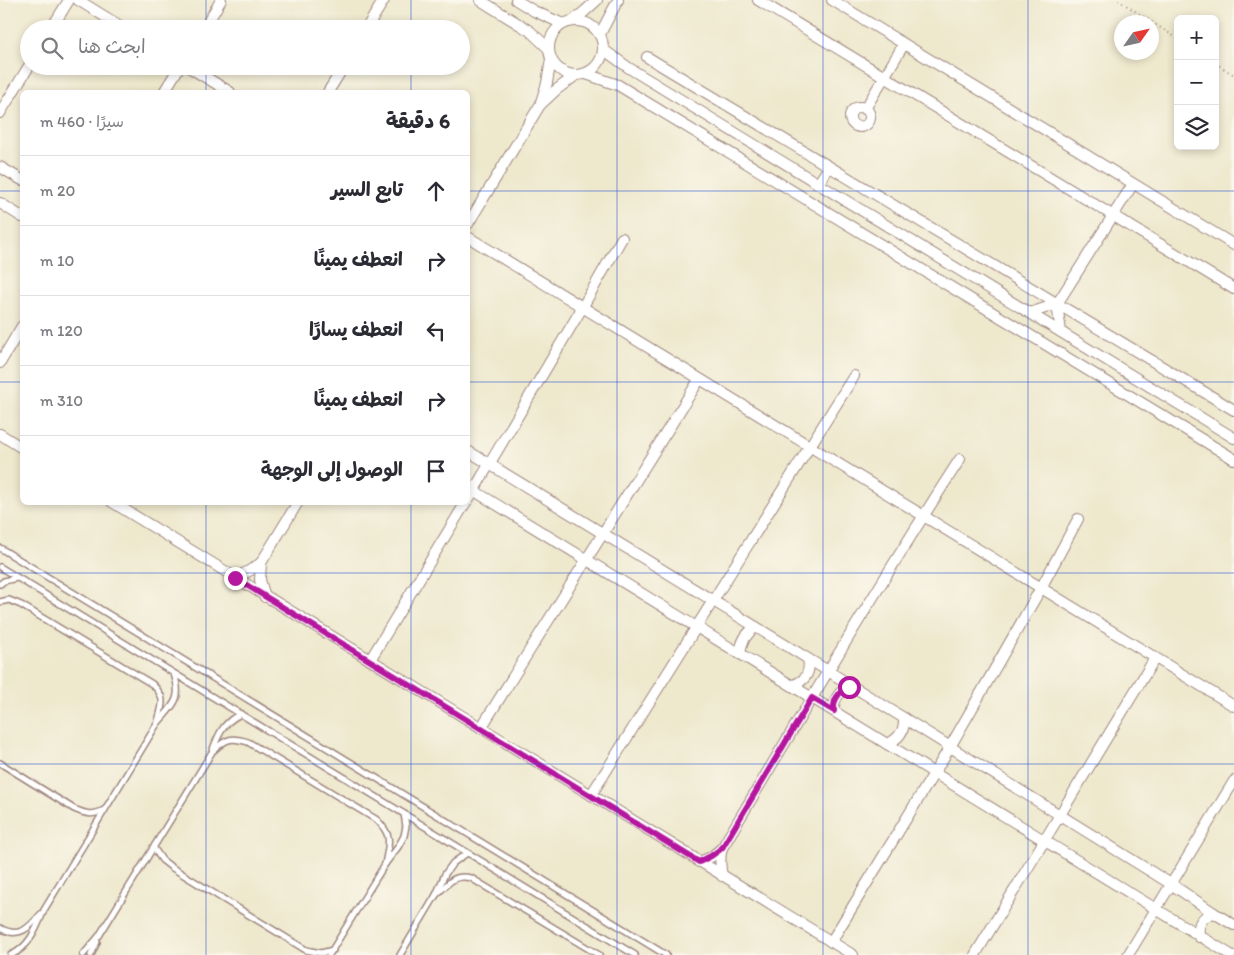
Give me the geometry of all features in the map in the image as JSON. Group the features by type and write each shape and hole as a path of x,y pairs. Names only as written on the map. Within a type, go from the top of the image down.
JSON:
{"street":[{"path":"57,20 69,0"},
{"path":"78,0 110,20"},
{"path":"209,20 221,0"},
{"path":"372,20 384,0"},
{"path":"480,0 530,31 548,48"},
{"path":"516,0 534,11 563,24"},
{"path":"575,76 556,68 548,48 550,38 555,30 563,24 574,20 597,0"},
{"path":"600,34 618,0"},
{"path":"758,0 1234,289"},
{"path":"832,0 1234,245"},
{"path":"540,105 575,76 586,74 595,68 601,60 604,50 602,38 596,28 586,22 574,20"},
{"path":"865,109 904,44"},
{"path":"604,50 629,68 1234,438"},
{"path":"647,57 1234,410"},
{"path":"470,221 540,105 547,83 551,59"},
{"path":"586,74 618,86 1234,459"},
{"path":"0,113 23,75"},
{"path":"165,90 174,75"},
{"path":"202,75 227,90"},
{"path":"329,90 338,75"},
{"path":"0,167 20,179"},
{"path":"818,184 829,167"},
{"path":"1030,313 1057,304 1132,184"},
{"path":"0,203 20,216"},
{"path":"470,238 1234,706"},
{"path":"622,238 489,464 470,489 1231,955"},
{"path":"1057,304 1061,332"},
{"path":"0,363 20,329"},
{"path":"591,795 854,376"},
{"path":"481,728 699,380"},
{"path":"0,434 20,447"},
{"path":"470,452 854,687 1234,925"},
{"path":"722,876 720,854 722,848 828,671 960,459"},
{"path":"117,505 853,955"},
{"path":"235,578 249,572 261,563 296,505"},
{"path":"370,660 465,505"},
{"path":"831,942 935,773 1078,520"},
{"path":"261,563 260,580 265,597"},
{"path":"740,654 740,647 746,635 756,627"},
{"path":"975,955 1155,658"},
{"path":"792,685 800,683 807,676 810,664 808,659"},
{"path":"834,711 834,701 840,693 849,687 854,687"},
{"path":"887,744 893,742 901,734 904,729 904,718"},
{"path":"1128,955 1234,781"},
{"path":"699,862 722,848"},
{"path":"1199,937 1199,924 1208,914 1214,913"}],"lane":[{"path":"0,548 666,955"},
{"path":"0,567 634,955"},
{"path":"0,584 17,578"},
{"path":"0,602 9,600 21,605 152,684 159,691 163,700 157,724"},
{"path":"11,955 26,944 36,930 44,910 157,724 172,707 178,696 178,685 174,674"},
{"path":"83,955 99,936 212,752 218,735 226,724 241,714"},
{"path":"212,752 224,741 237,738 248,742 377,820 385,828 390,839 386,864"},
{"path":"0,763 80,811 96,814 105,810"},
{"path":"153,848 162,860 171,867 306,950 321,953 331,952 404,836 406,826 404,814"},
{"path":"400,955 453,863 467,853"},
{"path":"436,895 452,880 461,876 471,878 599,955"},
{"path":"0,928 14,934 23,931 44,910"},
{"path":"91,955 99,936"}],"path":[{"path":"1118,0 1174,36"},
{"path":"1219,66 1234,75"}],"route":[{"path":"235,578 699,862 717,853 722,848 812,698 834,711 836,697 849,687"}]}
